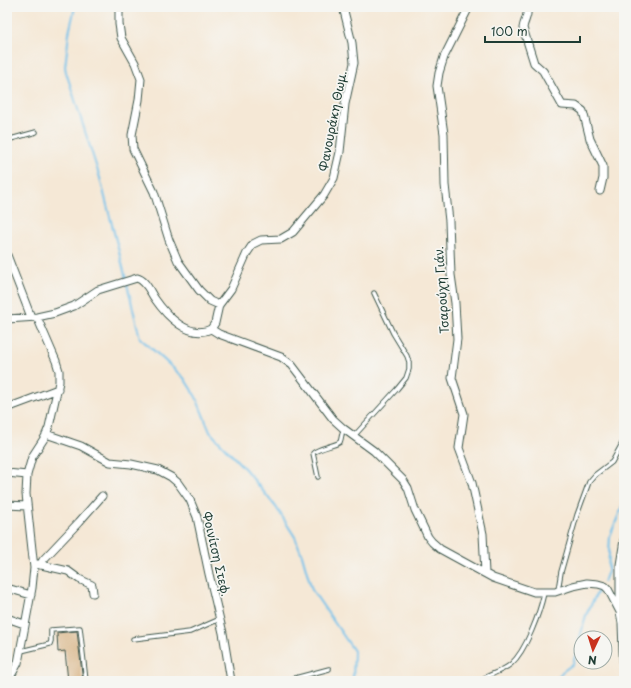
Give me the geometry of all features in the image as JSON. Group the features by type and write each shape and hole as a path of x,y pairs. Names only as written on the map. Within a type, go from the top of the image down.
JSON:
{"street":[{"path":"119,7 119,24 122,38 141,79 139,100 132,129 133,149 154,192 171,244 182,268 203,295 219,305"},
{"name":"Φανουράκη Θωμ.","path":"211,329 215,323 219,305 231,290 247,253 253,244 261,240 281,239 290,234 324,195 334,178 340,152 345,104 354,63 354,53 343,7"},
{"name":"Τσαρούχη Γιάν.","path":"469,7 444,57 437,86 444,134 445,185 457,339 452,378 464,414 459,448 472,483 483,534 485,573"},
{"path":"527,7 528,12 523,28 534,63 542,71 562,105 576,106 583,111 590,139 603,166 603,178 600,191"},
{"path":"7,255 34,317 58,364 59,378 58,390 46,434 32,457 27,475 27,506 37,564 24,624 20,652 16,667 8,681"},
{"path":"7,319 34,317 64,310 77,304 98,290 134,278 140,279 143,281 159,305 180,325 197,332 204,332 211,329 281,357 289,362 333,419 374,451 403,480 408,488 417,514 432,542 440,549 493,578 534,592 544,593 558,591 581,584 598,584 605,586 620,612"},
{"path":"7,408 58,390"},
{"name":"Φοινίτση Στεφ.","path":"46,434 81,446 110,462 147,467 167,474 176,481 188,497 197,517 228,655 231,681"},
{"path":"7,473 27,475"},
{"path":"37,564 43,560 102,496"},
{"path":"7,505 27,506"},
{"path":"624,540 620,565 622,597 620,612 623,636 624,679"},
{"path":"37,564 69,571 92,585 93,593"},
{"path":"7,588 31,595"},
{"path":"7,618 24,624"}],"lane":[{"path":"7,140 36,132"},
{"path":"354,436 397,389 406,378 409,369 407,356 374,293"},
{"path":"318,477 313,454 326,446 338,443 341,440 344,429"},
{"path":"558,591 561,572 577,515 589,482 612,462 624,440"},
{"path":"486,677 510,665 523,648 540,608 544,593"},
{"path":"132,639 190,632 220,619"},
{"path":"20,652 50,644 51,630 80,628 86,681"},
{"path":"284,681 329,669"}],"building":[{"path":"77,631 83,681 68,681 65,651 58,652 57,633"}],"waterway":[{"path":"75,7 69,33 65,67 100,178 126,279"},
{"path":"127,284 140,338 184,378 196,397 210,432 245,469 276,507 295,537 312,590 354,651 353,681"},
{"path":"604,582 608,571 610,536 624,502"},
{"path":"556,681 562,672 573,664 586,615 599,589"}]}
